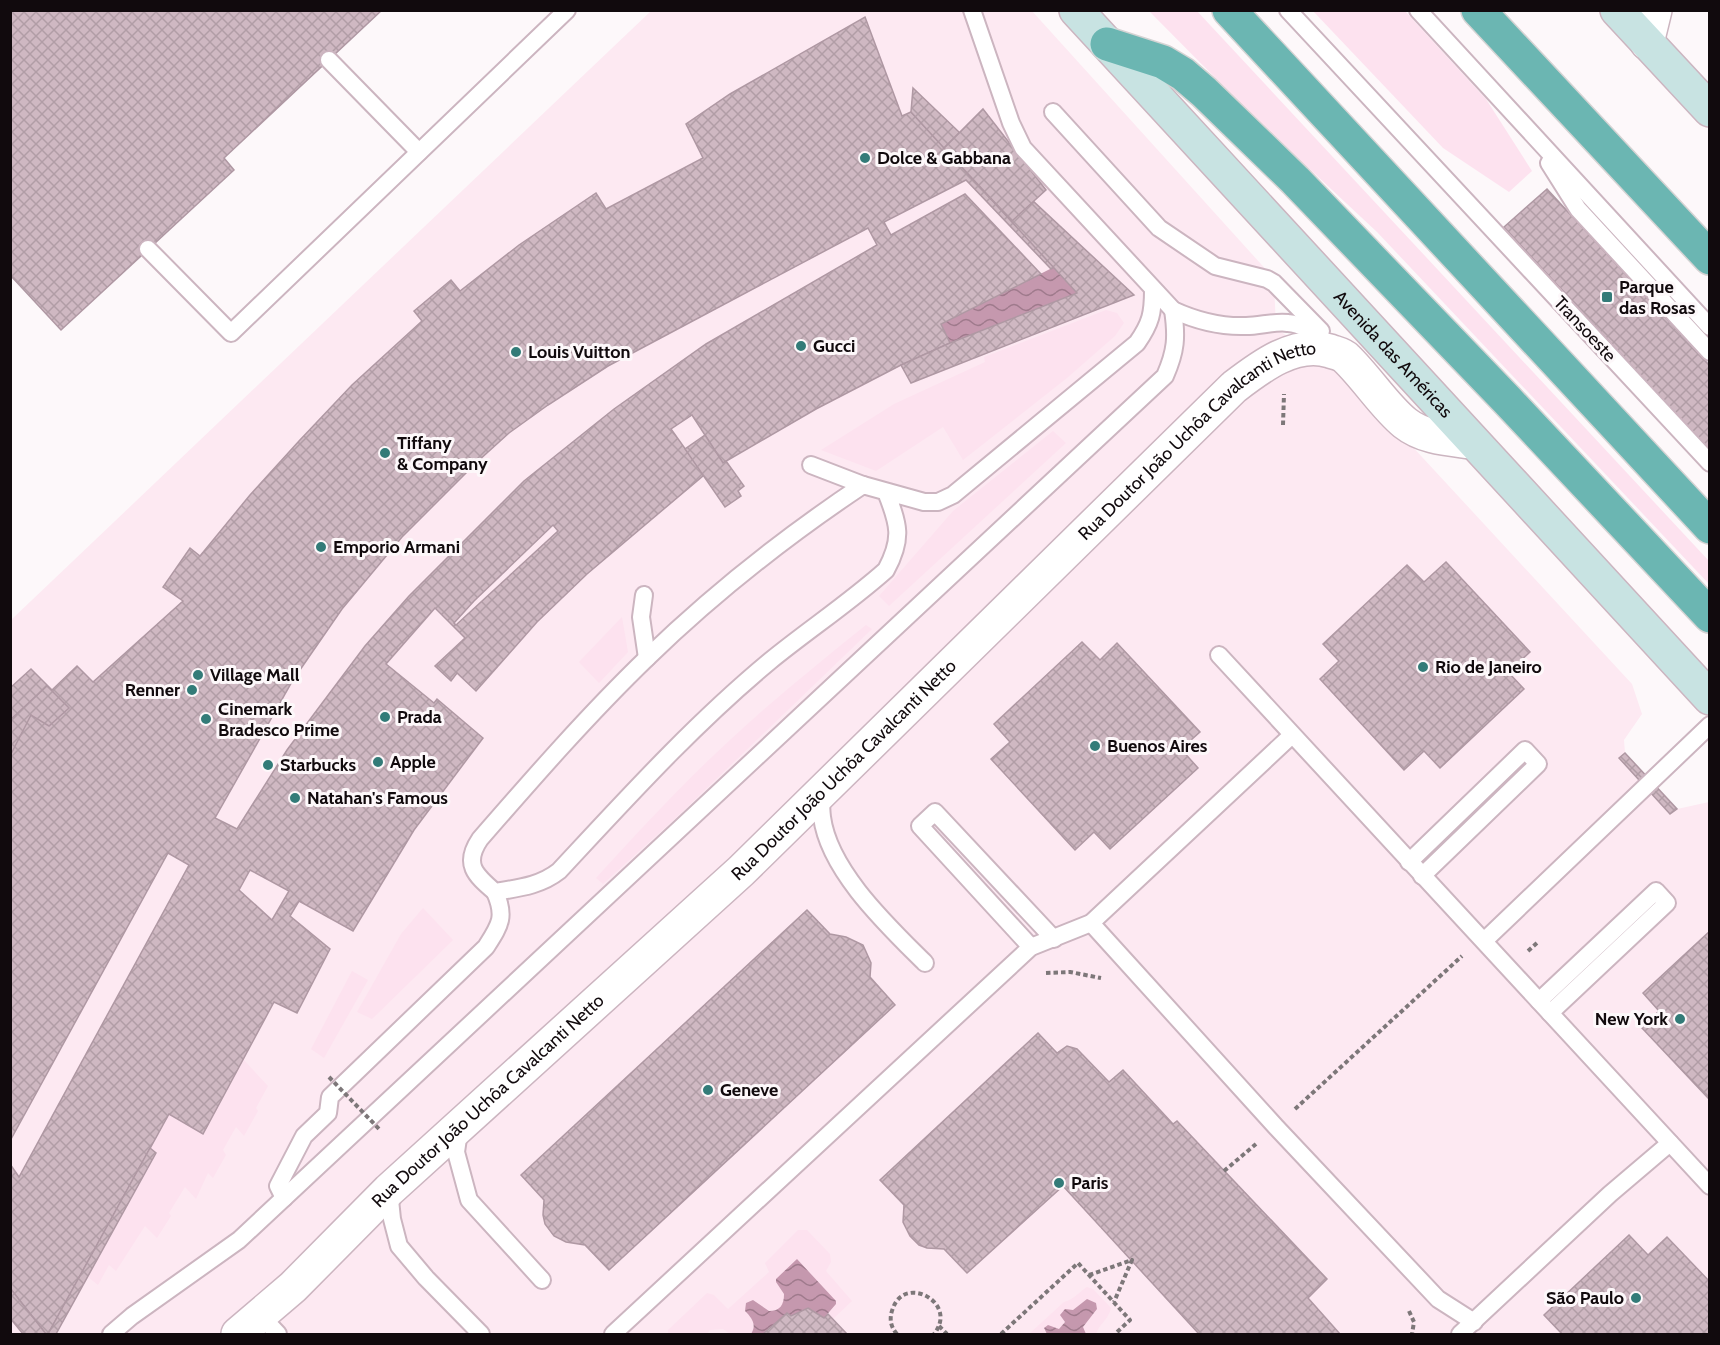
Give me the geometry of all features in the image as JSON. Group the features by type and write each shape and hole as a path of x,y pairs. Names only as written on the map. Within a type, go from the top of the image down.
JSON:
{"highway":[{"path":"1229,10 1710,527"},
{"path":"1478,10 1710,258"},
{"path":"1107,44 1163,62 1183,74 1212,100 1295,180 1499,391 1710,616"}],"main road":[{"name":"Avenida das Américas","path":"1076,10 1471,442 1710,698"},
{"path":"1617,10 1710,110"}],"street":[{"path":"1647,43 1655,10"},
{"name":"Rua Doutor João Uchôa Cavalcanti Netto","path":"259,1328 292,1287 389,1190 741,871 1234,387 1256,370 1301,348 1326,350 1344,356 1405,423 1438,438 1471,442"}],"lane":[{"path":"148,249 231,333 567,10"},
{"path":"972,10 1011,123 1023,148 1173,310 1196,320 1217,325 1246,326 1288,322 1311,332 1344,356"},
{"name":"Transoeste","path":"1288,10 1710,463"},
{"path":"1418,10 1710,327"},
{"path":"329,60 419,152"},
{"path":"1053,112 1159,228 1215,266 1267,279 1274,283 1344,356"},
{"path":"1528,130 1578,209 1710,352"},
{"name":"Transoeste","path":"1460,196 1491,219 1521,246 1710,453"},
{"path":"811,465 863,485 924,502 938,502 952,495 1137,343 1149,327 1153,309 1153,290"},
{"path":"111,1335 132,1316 239,1240 1165,376 1174,356 1176,336 1173,310"},
{"path":"284,1198 278,1186 304,1137 328,1113 330,1097 486,947 500,925 502,908 495,892 473,870 472,850 532,779 647,658 772,552 827,509 863,485"},
{"path":"495,892 547,880 559,871 713,711 770,661 886,570 896,552 898,533 895,514 886,492"},
{"path":"644,595 641,617 647,658"},
{"path":"1219,655 1710,1186"},
{"path":"1484,941 1710,725"},
{"path":"613,1335 1031,947 1091,923 1292,735"},
{"path":"1409,862 1525,750 1538,764 1422,876"},
{"path":"821,794 822,818 832,848 852,882 871,909 925,963"},
{"path":"1031,947 920,826 935,812 1054,939"},
{"path":"1656,891 1667,903 1545,1007 1656,891"},
{"path":"1091,923 1438,1299 1474,1322"},
{"path":"460,1125 456,1152 469,1200 542,1280"},
{"path":"1461,1335 1610,1194 1670,1143"},
{"path":"389,1190 392,1219 399,1246 426,1278 481,1335"},
{"path":"132,1316 133,1335"}],"path":[{"path":"1283,425 1284,392"},
{"path":"1224,1171 1464,954"},
{"path":"1037,977 1045,973 1070,972 1099,976 1107,985"},
{"path":"329,1077 381,1131"},
{"path":"1248,1136 1263,1152"},
{"path":"1089,1275 1132,1260 1114,1302"},
{"path":"1001,1335 1078,1263 1131,1320 1115,1335"},
{"path":"897,1335 891,1326 890,1318 895,1302 908,1294 917,1293 932,1300 937,1306 940,1314 939,1326 934,1335"},
{"path":"1407,1308 1413,1322 1412,1335"},
{"path":"939,1326 947,1335"}],"shaded area":[{"path":"651,11 1032,11 1270,274 1274,283 1276,328 1361,391 1632,684 1642,714 1624,740 1625,753 1677,809 1709,802 1709,1334 11,1334 11,620"},
{"path":"1149,11 1197,11 1709,561 1709,584 1377,232 1256,119"},
{"path":"1313,11 1405,11 1486,99 1532,171 1509,192 1443,148"},
{"path":"1106,310 1117,313 1124,323 1115,336 1067,378 963,460 943,427 876,471 821,450 894,404 985,362 984,357"},
{"path":"1053,431 1066,443 889,606 879,596 953,511"},
{"path":"622,617 628,652 599,683 579,662"},
{"path":"866,625 872,629 679,815 603,884 596,878 713,756 780,695"},
{"path":"423,908 453,940 372,1019 357,1012 401,934"},
{"path":"352,971 368,980 324,1058 311,1049"},
{"path":"243,1059 268,1086 256,1108 258,1111 244,1136 236,1127 223,1150 226,1155 213,1178 208,1173 196,1199 185,1187 157,1238 145,1226 116,1271 109,1265 98,1285 88,1277 156,1153 150,1148 169,1114 203,1134"},
{"path":"798,1230 807,1230 830,1254 831,1262 826,1271 852,1301 833,1319 828,1314 836,1304 776,1282 784,1294 783,1305 771,1311 764,1309 753,1300 745,1311 753,1322 754,1328 751,1334 730,1334 723,1329 710,1330 707,1334 668,1334 668,1330 707,1293 714,1295 728,1309 769,1272 765,1263"},
{"path":"1087,1287 1093,1289 1111,1308 1096,1334 1086,1334 1082,1327 1096,1311 1087,1299 1069,1311 1061,1328 1046,1326 1044,1330 1047,1334 1029,1334 1064,1302"}],"water":[{"path":"1054,267 1111,292 907,376 901,365 950,343 941,324"},
{"path":"797,1259 836,1301 836,1304 824,1318 791,1316 787,1313 763,1334 751,1334 754,1325 745,1311 746,1303 753,1300 769,1311 779,1309 784,1294 776,1279"},
{"path":"1087,1299 1096,1303 1097,1309 1083,1327 1086,1334 1047,1334 1044,1328 1048,1325 1059,1329 1065,1322 1060,1315 1065,1309 1073,1310"}],"building":[{"path":"10,10 382,10 224,158 234,170 61,330 10,275"},
{"name":"Village Mall","path":"865,17 902,116 911,112 1054,267 1051,269 966,180 884,222 891,235 965,194 1041,274 941,324 950,343 901,365 816,409 723,463 692,415 671,429 704,475 587,574 537,622 476,691 457,673 451,681 435,666 465,638 435,608 386,664 434,703 437,699 483,738 414,830 353,931 299,901 290,916 330,949 297,1013 274,1002 203,1134 169,1114 46,1334 10,1288 10,1164 19,1177 189,865 168,853 10,1141 10,688 31,669 52,690 77,666 93,682 183,601 163,587 190,548 200,556 250,495 299,441 352,385 422,321 414,311 451,280 460,291 519,245 596,193 606,209 703,158 686,124 730,94","holes":["868,228 877,245 706,344 614,409 524,481 409,596 365,646 287,750 237,829 215,818 293,680 342,609 402,537 509,433 608,366","553,525 558,531 456,625 454,623","250,870 289,891 272,920 239,890"]},
{"path":"913,88 1134,295 911,383 901,365 950,343 1077,293 911,112"},
{"path":"983,109 1046,190 1012,221 944,148"},
{"name":"Parque das Rosas","path":"1547,189 1710,366 1710,451 1504,227"},
{"path":"705,435 723,463 726,461 744,486 738,491 741,496 725,507 685,449"},
{"name":"Rio de Janeiro","path":"1446,562 1530,652 1508,672 1524,689 1440,768 1424,751 1404,770 1320,679 1339,661 1323,644 1407,565 1424,582"},
{"name":"Buenos Aires","path":"1082,642 1100,660 1117,643 1200,732 1181,749 1198,768 1110,849 1094,832 1075,850 991,759 1010,742 994,724"},
{"path":"47,686 69,708 49,726 31,715 10,756 10,720"},
{"path":"1625,753 1677,809 1670,814 1619,758"},
{"name":"Geneve","path":"807,910 830,934 846,937 863,945 871,963 870,977 895,1005 609,1270 585,1245 566,1242 554,1236 545,1224 544,1200 521,1175"},
{"name":"New York","path":"1710,931 1710,1100 1642,1028 1659,1011 1643,993"},
{"name":"Paris","path":"1038,1033 1057,1053 1067,1046 1077,1049 1109,1082 1123,1070 1173,1124 1177,1121 1327,1279 1308,1298 1340,1334 1199,1334 1063,1186 967,1273 944,1249 919,1245 910,1236 903,1222 904,1205 880,1180"},
{"path":"150,1148 156,1153 56,1334 48,1334"},
{"name":"São Paulo","path":"1629,1235 1648,1255 1667,1237 1710,1282 1710,1334 1562,1334 1544,1315"},
{"path":"10,1288 46,1334 23,1334 10,1318"},
{"path":"808,1308 824,1318 828,1314 847,1334 763,1334 787,1313 791,1316"}],"place":[{"name":"Dolce & Gabbana","path":"865,158"},
{"name":"Parque das Rosas","path":"1607,297"},
{"name":"Gucci","path":"801,346"},
{"name":"Louis Vuitton","path":"516,352"},
{"name":"Tiffany & Company","path":"385,453"},
{"name":"Emporio Armani","path":"321,547"},
{"name":"Rio de Janeiro","path":"1423,667"},
{"name":"Village Mall","path":"198,675"},
{"name":"Renner","path":"192,690"},
{"name":"Prada","path":"385,717"},
{"name":"Cinemark Bradesco Prime","path":"206,719"},
{"name":"Buenos Aires","path":"1095,746"},
{"name":"Apple","path":"378,762"},
{"name":"Starbucks","path":"268,765"},
{"name":"Natahan's Famous","path":"295,798"},
{"name":"New York","path":"1680,1019"},
{"name":"Geneve","path":"708,1090"},
{"name":"Paris","path":"1059,1183"},
{"name":"São Paulo","path":"1636,1298"}]}
